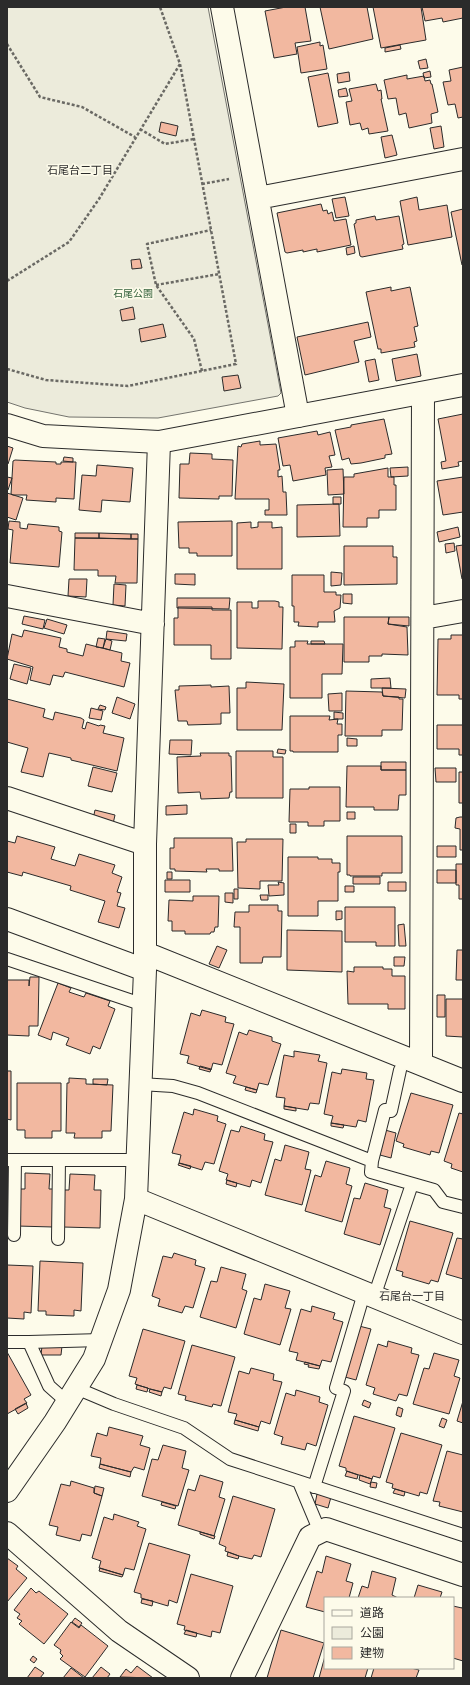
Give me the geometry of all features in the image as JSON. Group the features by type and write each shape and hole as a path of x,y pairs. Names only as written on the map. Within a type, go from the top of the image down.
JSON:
{"street":[{"path":"222,7 298,416"},
{"path":"258,198 463,159"},
{"path":"7,425 43,436 159,442 463,385"},
{"path":"421,1064 423,618 422,393"},
{"path":"7,1490 55,1422 94,1359 119,1290 136,1199 144,1005 145,844 159,442"},
{"path":"7,596 153,624"},
{"path":"423,618 463,610"},
{"path":"7,798 145,844"},
{"path":"7,919 145,962 421,1064 463,1081"},
{"path":"136,1199 463,1333"},
{"path":"242,1678 310,1537 326,1529 463,1575"},
{"path":"7,1533 118,1631 188,1678"}],"lane":[{"path":"7,959 144,1005"},
{"path":"400,1070 391,1111 385,1110 372,1161 372,1172 434,1190 443,1202 463,1207"},
{"path":"140,1084 173,1086 198,1093 372,1161"},
{"path":"14,1235 11,1160 137,1160"},
{"path":"58,1239 59,1160"},
{"path":"314,1487 344,1391 336,1388 369,1295 412,1184"},
{"path":"7,1342 101,1340"},
{"path":"29,1342 48,1386 72,1395 114,1404 184,1428 230,1458 463,1535"},
{"path":"299,1482 320,1532"}],"path":[{"path":"7,369 46,380 128,386 236,364 180,64 160,7"},
{"path":"7,44 40,97 82,107 135,137"},
{"path":"7,281 69,242 99,199 180,64"},
{"path":"140,129 165,144 194,139"},
{"path":"202,371 194,339 156,285 148,244 211,230"},
{"path":"156,285 219,274"}],"green space":[{"name":"石尾公園","path":"7,7 208,7 281,393 278,396 158,418 69,417 25,408 7,402"}],"building":[{"path":"286,7 305,7 311,41 295,43 297,54 274,58 265,11"},
{"path":"320,7 367,7 373,39 329,49"},
{"path":"373,7 421,7 426,40 381,48"},
{"path":"422,7 463,7 463,18 443,22 442,18 425,21"},
{"path":"320,42 320,46 323,45 327,69 301,73 297,47"},
{"path":"400,45 401,49 385,52 385,48"},
{"path":"426,59 428,68 420,69 418,61"},
{"path":"463,67 463,117 458,118 455,104 448,105 443,82 451,81 449,70"},
{"path":"430,71 431,77 424,78 423,73"},
{"path":"349,72 350,81 338,83 337,74"},
{"path":"328,73 338,123 318,127 308,77"},
{"path":"407,75 407,79 424,76 425,81 430,80 438,112 431,114 432,123 409,128 406,113 399,115 396,98 388,99 384,80"},
{"path":"376,84 378,91 381,90 381,99 388,131 369,134 368,128 362,130 360,123 350,125 346,102 352,101 349,89"},
{"path":"346,88 348,96 339,97 338,90"},
{"path":"161,122 178,126 176,136 159,132"},
{"path":"441,126 444,147 434,149 430,128"},
{"path":"392,135 397,155 385,158 381,137"},
{"path":"345,197 349,216 336,218 332,199"},
{"path":"417,197 419,210 447,205 452,237 408,245 400,201"},
{"path":"321,204 323,211 327,210 328,214 332,212 334,221 346,219 351,245 317,252 317,249 303,252 303,250 287,253 285,252 277,213"},
{"path":"463,209 463,265 462,265 451,212"},
{"path":"375,216 376,220 399,216 404,244 402,245 403,249 362,257 360,256 354,224 356,223 356,220"},
{"path":"354,246 355,253 347,255 346,248"},
{"path":"140,259 142,268 132,269 131,260"},
{"path":"391,287 391,291 410,287 418,326 414,327 417,341 414,342 415,347 381,353 381,349 378,349 366,292"},
{"path":"133,307 135,319 122,321 120,310"},
{"path":"368,322 371,337 354,341 359,362 305,375 297,337"},
{"path":"163,324 166,337 141,342 139,329"},
{"path":"417,354 421,376 396,381 392,359"},
{"path":"375,359 379,380 369,382 365,361"},
{"path":"238,375 241,388 224,391 222,377"},
{"path":"463,414 463,461 458,462 459,466 442,469 441,462 446,461 438,419"},
{"path":"384,419 392,454 385,455 385,458 361,463 351,464 349,458 342,460 335,430 351,427 351,425"},
{"path":"317,431 318,435 330,432 335,455 329,456 332,467 325,468 326,475 293,481 290,465 283,466 278,438"},
{"path":"260,441 260,445 276,444 280,470 278,470 278,477 282,476 283,492 286,492 287,515 265,515 265,510 269,510 269,499 235,499 238,446 241,447 242,444"},
{"path":"7,446 13,448 8,464 7,464"},
{"path":"190,453 212,454 212,459 233,460 232,496 219,496 219,499 179,498 180,464 189,464"},
{"path":"64,457 73,458 73,462 63,461"},
{"path":"13,461 56,462 56,464 61,464 61,462 76,462 74,499 56,498 56,502 26,500 27,495 11,494"},
{"path":"97,465 133,468 130,502 102,500 101,512 79,510 82,475 96,476"},
{"path":"408,467 408,476 391,477 390,468"},
{"path":"388,468 388,477 394,477 394,485 396,485 396,510 379,510 379,518 367,518 367,527 343,527 344,477 354,477 354,474"},
{"path":"343,469 344,494 328,495 327,470"},
{"path":"7,477 12,478 8,490 7,490"},
{"path":"463,477 463,512 443,515 437,481"},
{"path":"7,493 23,498 16,520 7,517"},
{"path":"333,497 341,497 341,504 333,504"},
{"path":"339,504 340,536 297,537 297,505"},
{"path":"9,521 20,522 20,528 27,529 28,524 59,527 59,531 62,532 59,567 10,563 13,530 8,529"},
{"path":"232,521 232,556 197,556 197,553 189,553 189,548 179,548 178,522"},
{"path":"251,522 251,528 258,527 258,522 272,522 272,528 282,527 282,569 237,569 237,523"},
{"path":"458,527 460,537 439,542 437,532"},
{"path":"75,533 99,533 99,538 75,538"},
{"path":"99,533 131,534 131,539 99,538"},
{"path":"131,534 138,534 138,539 131,539"},
{"path":"75,538 138,539 137,583 115,583 116,576 98,576 98,570 74,570"},
{"path":"454,543 455,551 446,553 445,544"},
{"path":"463,545 463,578 462,579 456,546"},
{"path":"344,546 393,546 393,557 397,557 397,584 344,585"},
{"path":"331,572 342,573 341,585 331,586"},
{"path":"175,574 195,574 195,585 175,584"},
{"path":"292,575 324,575 324,592 336,592 336,595 341,595 340,608 334,611 335,622 318,622 318,627 298,626 299,622 294,622 294,606 292,606"},
{"path":"69,579 87,579 86,597 68,596"},
{"path":"114,584 126,585 125,606 113,605"},
{"path":"343,594 352,594 352,604 343,603"},
{"path":"177,598 230,598 229,609 177,608"},
{"path":"258,601 275,601 279,602 279,607 283,607 282,649 237,648 237,602 252,602 252,608 258,608"},
{"path":"178,607 212,607 212,610 231,610 231,659 211,659 211,645 174,645 174,618 178,618"},
{"path":"24,616 45,620 43,629 22,624"},
{"path":"344,617 389,617 388,624 407,627 408,655 382,654 382,656 369,656 369,662 344,662"},
{"path":"389,617 409,617 409,626 388,624"},
{"path":"47,619 67,625 64,634 44,628"},
{"path":"24,630 61,638 59,647 67,649 67,652 83,656 86,644 122,653 121,661 130,663 124,687 65,672 63,677 53,675 50,685 30,680 33,667 7,659 12,634 22,637"},
{"path":"107,631 127,634 126,641 106,639"},
{"path":"451,635 463,635 463,699 459,699 459,695 437,695 438,639 451,639"},
{"path":"98,638 105,639 103,648 96,647"},
{"path":"106,639 112,641 110,650 103,648"},
{"path":"295,641 308,641 307,644 343,644 342,674 322,674 322,698 290,698 290,647 295,647"},
{"path":"311,641 324,641 325,644 311,644"},
{"path":"14,664 31,668 27,684 10,679"},
{"path":"390,678 391,688 371,688 371,679"},
{"path":"246,682 284,684 282,730 237,730 237,688 246,688"},
{"path":"211,685 211,687 229,686 230,713 221,713 221,724 188,725 187,721 178,721 175,690 179,690 179,686"},
{"path":"382,688 406,689 405,698 383,696"},
{"path":"346,691 382,692 383,696 399,697 399,699 403,699 402,730 382,730 382,736 345,736"},
{"path":"342,693 342,711 329,711 328,694"},
{"path":"117,697 135,704 130,719 112,713"},
{"path":"7,699 45,709 43,717 53,720 55,712 81,718 84,720 82,728 85,729 87,722 99,726 105,726 103,733 124,738 117,771 49,753 43,777 21,772 28,748 7,742"},
{"path":"100,705 106,707 105,710 98,709"},
{"path":"91,708 103,711 101,720 89,718"},
{"path":"334,712 343,713 343,719 334,719"},
{"path":"290,716 330,716 329,720 338,719 337,724 342,724 342,735 338,735 338,752 290,751"},
{"path":"437,725 463,725 463,755 459,755 459,749 437,749"},
{"path":"347,738 357,739 357,746 347,746"},
{"path":"170,740 192,740 191,755 169,754"},
{"path":"278,749 286,750 285,754 277,753"},
{"path":"236,751 273,751 273,757 283,757 283,798 236,798"},
{"path":"200,753 229,753 229,756 231,756 232,792 230,792 229,798 201,799 200,792 178,793 177,757 201,756"},
{"path":"381,762 406,762 406,770 381,770"},
{"path":"347,766 381,766 381,770 406,770 406,795 399,795 398,810 374,810 374,807 346,807"},
{"path":"93,767 117,773 112,792 88,786"},
{"path":"435,768 456,768 456,782 436,782"},
{"path":"459,772 463,772 463,803 459,803"},
{"path":"309,787 340,787 340,821 324,821 324,826 308,826 308,822 289,822 290,789 309,789"},
{"path":"187,805 187,814 166,815 166,806"},
{"path":"95,810 115,815 113,824 93,819"},
{"path":"347,812 355,812 355,819 347,819"},
{"path":"463,817 463,850 460,850 460,829 455,828 456,818"},
{"path":"290,824 296,824 296,833 290,833"},
{"path":"17,836 55,847 51,859 75,866 79,854 115,865 112,873 122,877 117,892 121,893 117,906 125,908 119,928 98,922 105,901 70,890 71,886 23,872 22,876 7,872 7,841 15,843"},
{"path":"347,836 402,836 402,873 382,873 382,876 347,875"},
{"path":"174,838 232,838 233,871 206,869 207,872 175,871 175,869 170,869 170,848 174,848"},
{"path":"246,839 283,839 282,881 260,881 260,889 238,888 237,842 246,842"},
{"path":"437,846 456,846 456,857 437,857"},
{"path":"288,857 318,857 318,859 332,859 332,863 340,863 340,872 338,872 338,901 318,901 318,916 288,916"},
{"path":"456,864 463,864 463,899 459,899 459,885 456,885"},
{"path":"437,870 456,870 456,883 437,883"},
{"path":"167,872 172,872 172,879 167,879"},
{"path":"353,877 380,877 380,884 353,884"},
{"path":"165,880 190,880 190,892 165,892"},
{"path":"278,882 284,883 284,895 269,896 268,885 279,885"},
{"path":"388,882 406,882 406,891 388,891"},
{"path":"345,886 354,886 354,892 345,892"},
{"path":"234,889 238,889 238,899 234,899"},
{"path":"225,893 233,893 233,903 225,902"},
{"path":"260,895 268,895 268,900 261,900"},
{"path":"193,896 219,896 218,927 215,927 214,932 211,932 210,934 185,934 185,931 172,931 172,921 168,921 169,900 193,901"},
{"path":"249,905 278,905 278,911 282,911 281,957 263,957 262,963 240,963 240,927 234,927 235,912 249,912"},
{"path":"345,907 395,907 395,946 376,946 376,942 345,942"},
{"path":"336,911 342,911 342,919 336,920"},
{"path":"404,924 406,946 399,946 398,925"},
{"path":"287,930 342,931 342,972 287,970"},
{"path":"217,946 227,950 219,968 209,964"},
{"path":"457,950 463,950 463,980 456,980"},
{"path":"394,957 405,957 404,966 394,966"},
{"path":"354,967 383,967 383,969 392,969 392,976 405,976 405,1009 388,1009 388,1004 348,1004 347,971 354,972"},
{"path":"30,977 39,977 38,1026 29,1026 29,1036 7,1035 7,980 29,980 29,986"},
{"path":"58,983 71,988 69,992 84,997 86,993 110,1001 108,1006 115,1009 100,1049 93,1046 90,1054 66,1045 69,1038 53,1032 51,1040 38,1035"},
{"path":"437,995 445,995 445,1017 437,1017"},
{"path":"446,999 463,999 463,1037 446,1036"},
{"path":"202,1010 226,1017 225,1022 234,1024 222,1065 213,1063 211,1070 187,1063 189,1056 180,1054 191,1013 200,1016"},
{"path":"249,1030 272,1037 272,1041 281,1044 268,1085 259,1083 257,1090 233,1083 236,1076 226,1073 239,1032 247,1035"},
{"path":"294,1051 320,1055 318,1061 327,1063 319,1104 310,1103 308,1110 284,1106 285,1098 276,1097 284,1055 294,1057"},
{"path":"200,1066 211,1069 210,1072 199,1069"},
{"path":"342,1069 367,1073 366,1079 374,1080 366,1122 358,1120 356,1127 331,1123 333,1116 324,1114 332,1072 341,1074"},
{"path":"7,1071 11,1071 11,1120 7,1119"},
{"path":"69,1078 86,1079 86,1084 113,1085 111,1131 102,1131 102,1138 74,1138 75,1133 66,1133 67,1083 69,1083"},
{"path":"93,1079 108,1079 107,1085 93,1084"},
{"path":"17,1083 61,1083 61,1131 52,1131 52,1138 25,1138 25,1130 17,1130"},
{"path":"246,1087 257,1090 256,1093 245,1090"},
{"path":"411,1093 453,1105 439,1153 431,1151 430,1155 403,1147 404,1144 396,1141"},
{"path":"284,1106 296,1108 296,1111 284,1109"},
{"path":"194,1109 218,1116 217,1121 226,1124 214,1164 205,1162 202,1170 179,1163 181,1155 172,1153 184,1112 193,1115"},
{"path":"459,1113 463,1114 463,1172 451,1168 452,1164 444,1161"},
{"path":"331,1123 344,1125 343,1128 331,1126"},
{"path":"241,1126 265,1134 264,1140 273,1142 261,1183 252,1180 250,1187 226,1180 228,1174 219,1171 231,1130 239,1132"},
{"path":"385,1130 396,1133 391,1158 380,1155"},
{"path":"285,1145 309,1152 305,1169 311,1170 302,1205 265,1195 275,1159 281,1161"},
{"path":"326,1161 350,1168 346,1184 352,1186 342,1222 305,1211 315,1175 321,1177"},
{"path":"179,1163 191,1166 190,1169 178,1165"},
{"path":"25,1173 50,1174 49,1189 54,1189 53,1227 17,1226 19,1189 25,1189"},
{"path":"70,1174 95,1175 94,1190 101,1190 100,1228 63,1227 64,1190 69,1190"},
{"path":"227,1180 237,1183 236,1187 226,1184"},
{"path":"365,1183 388,1190 384,1207 391,1209 380,1245 344,1234 354,1198 360,1199"},
{"path":"7,1192 12,1192 11,1230 7,1230"},
{"path":"410,1221 453,1233 438,1282 431,1280 429,1284 402,1276 403,1272 396,1270"},
{"path":"457,1238 463,1239 463,1279 446,1274"},
{"path":"174,1253 196,1260 195,1265 205,1268 193,1308 185,1306 182,1313 158,1306 160,1299 152,1296 163,1256 172,1258"},
{"path":"40,1261 83,1263 81,1311 74,1310 74,1316 46,1315 46,1311 38,1311"},
{"path":"7,1265 33,1266 31,1313 24,1312 24,1319 7,1318"},
{"path":"221,1267 246,1274 242,1289 247,1291 236,1328 200,1317 211,1281 217,1282"},
{"path":"265,1284 290,1291 285,1308 291,1309 280,1345 244,1334 254,1298 261,1300"},
{"path":"312,1306 335,1313 333,1319 343,1322 331,1362 322,1360 320,1366 296,1360 298,1353 289,1351 301,1309 311,1312"},
{"path":"359,1326 371,1329 356,1380 345,1377"},
{"path":"143,1329 185,1341 171,1389 164,1387 162,1392 150,1389 135,1384 137,1378 129,1376"},
{"path":"388,1341 412,1348 411,1353 419,1355 407,1396 399,1394 396,1401 373,1394 375,1388 366,1385 378,1344 387,1347"},
{"path":"192,1345 235,1357 221,1406 213,1404 212,1407 185,1400 186,1396 178,1394"},
{"path":"42,1346 62,1346 61,1355 41,1355"},
{"path":"7,1352 31,1395 24,1399 27,1403 7,1414"},
{"path":"434,1353 459,1360 454,1376 460,1378 449,1414 413,1404 424,1368 429,1369"},
{"path":"305,1362 320,1366 319,1369 308,1367 309,1365 304,1364"},
{"path":"251,1368 274,1374 273,1380 282,1382 270,1424 261,1421 259,1427 235,1420 237,1414 228,1412 239,1371 249,1374"},
{"path":"137,1385 148,1388 147,1392 136,1389"},
{"path":"150,1389 162,1392 161,1396 149,1392"},
{"path":"296,1390 320,1397 319,1402 328,1405 316,1446 307,1443 305,1450 281,1444 283,1437 274,1434 286,1393 295,1396"},
{"path":"364,1400 371,1403 369,1408 362,1405"},
{"path":"463,1401 463,1423 457,1421"},
{"path":"26,1403 28,1408 18,1414 15,1409"},
{"path":"398,1407 403,1409 401,1417 396,1415"},
{"path":"354,1416 395,1428 380,1478 373,1476 372,1479 346,1471 346,1468 339,1466"},
{"path":"442,1418 447,1420 444,1428 439,1426"},
{"path":"235,1420 259,1427 258,1431 234,1424"},
{"path":"109,1427 143,1436 140,1445 150,1448 144,1470 134,1467 131,1472 100,1464 101,1458 91,1456 97,1433 107,1436"},
{"path":"401,1433 442,1445 427,1494 420,1492 419,1496 392,1488 393,1484 386,1482"},
{"path":"163,1445 186,1451 182,1468 189,1470 178,1506 142,1496 152,1459 158,1460"},
{"path":"447,1451 463,1455 463,1512 439,1506 440,1502 433,1501"},
{"path":"100,1464 131,1472 130,1477 99,1468"},
{"path":"347,1471 358,1475 357,1479 345,1476"},
{"path":"200,1475 223,1482 219,1497 225,1499 214,1536 178,1525 188,1489 195,1491"},
{"path":"360,1475 372,1479 370,1484 359,1480"},
{"path":"71,1481 94,1488 94,1493 102,1496 91,1536 82,1534 80,1541 56,1535 58,1527 49,1525 61,1484 70,1486"},
{"path":"371,1482 377,1483 376,1488 370,1487"},
{"path":"95,1486 104,1488 102,1496 94,1493"},
{"path":"395,1489 405,1492 404,1496 393,1493"},
{"path":"317,1494 331,1497 328,1508 315,1504"},
{"path":"233,1496 275,1509 261,1557 254,1555 252,1559 239,1556 225,1551 226,1547 219,1544"},
{"path":"162,1502 176,1506 175,1509 161,1505"},
{"path":"114,1514 139,1522 137,1526 146,1529 134,1570 125,1568 123,1575 99,1568 101,1561 92,1558 104,1517 113,1520"},
{"path":"200,1532 215,1536 214,1539 200,1534"},
{"path":"149,1543 190,1555 177,1603 169,1600 168,1606 141,1598 141,1594 134,1592"},
{"path":"228,1552 239,1556 238,1559 227,1556"},
{"path":"326,1556 351,1564 346,1581 353,1583 349,1597 324,1597 324,1612 306,1607 317,1571 322,1573"},
{"path":"7,1558 18,1566 16,1569 27,1578 7,1602"},
{"path":"100,1568 123,1575 122,1577 99,1571"},
{"path":"372,1571 396,1578 392,1595 396,1597 358,1597 362,1586 368,1588"},
{"path":"191,1574 233,1586 220,1633 212,1631 211,1637 184,1630 185,1626 177,1624"},
{"path":"418,1585 442,1592 440,1597 414,1597"},
{"path":"31,1588 36,1593 39,1591 68,1614 44,1644 19,1624 22,1621 17,1618 20,1614 14,1610"},
{"path":"142,1599 153,1601 152,1606 141,1603"},
{"path":"463,1605 463,1661 454,1658 454,1606 462,1608"},
{"path":"75,1618 82,1623 79,1627 72,1622"},
{"path":"71,1622 79,1628 81,1625 108,1646 85,1677 60,1659 63,1656 60,1653 61,1650 54,1645"},
{"path":"186,1630 197,1633 196,1637 184,1634"},
{"path":"281,1630 324,1643 313,1678 267,1678"},
{"path":"33,1656 37,1659 34,1663 30,1660"},
{"path":"324,1660 324,1669 368,1669 365,1678 319,1678"},
{"path":"137,1666 153,1678 120,1677 126,1669 131,1673"},
{"path":"35,1667 44,1673 40,1678 27,1678"},
{"path":"101,1667 110,1674 107,1678 92,1678"},
{"path":"71,1668 84,1678 63,1678"},
{"path":"374,1669 419,1670 416,1678 371,1678"}],"district":[{"name":"石尾台二丁目","path":"80,170"},
{"name":"石尾台一丁目","path":"412,1296"}]}
